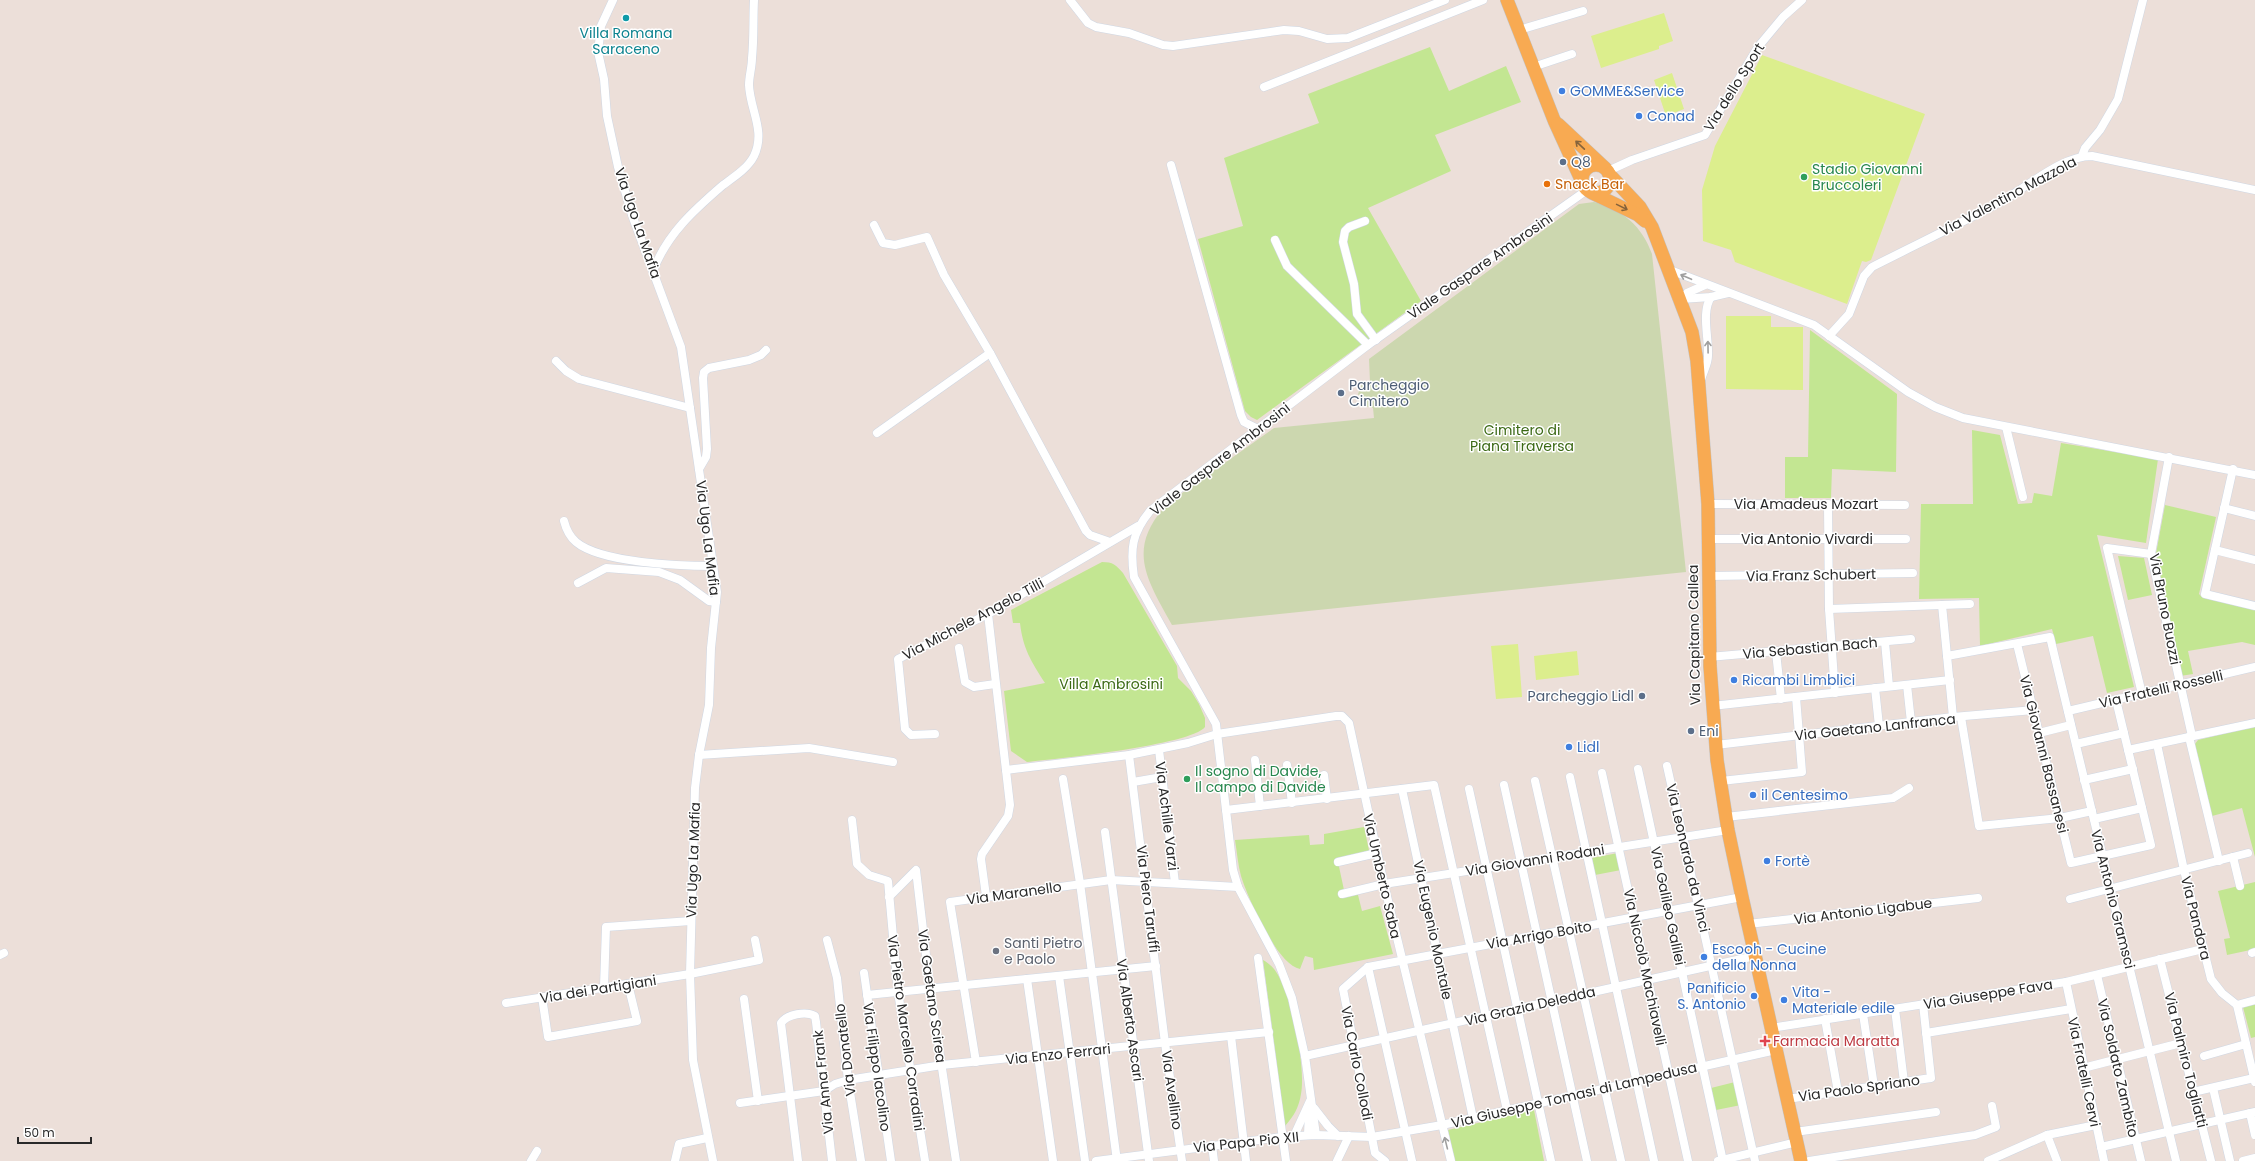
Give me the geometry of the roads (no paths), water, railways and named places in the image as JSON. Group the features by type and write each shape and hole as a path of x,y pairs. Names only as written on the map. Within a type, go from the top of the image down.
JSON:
{"main road":[{"path":"1507,0 1554,120 1587,189 1638,215 1652,227"},
{"name":"Via Capitano Callea","path":"1554,120 1608,172 1640,207 1652,227 1670,270 1692,332 1700,385 1708,504 1709,657 1712,706 1720,781 1742,897 1801,1161"},
{"path":"1598,165 1608,172 1610,182 1606,190 1599,193 1587,189 1584,173 1590,167 1598,165"}],"street":[{"name":"Via Ugo La Mafia","path":"613,0 601,26 598,52 604,79 607,116 620,174 681,347 713,566 716,602 711,648 709,705 699,755 695,788 690,974 693,1060 707,1138 713,1161"},
{"path":"653,271 659,256 687,216 749,163 756,150 759,136 758,124 749,84 753,57 754,0"},
{"path":"1070,0 1088,23 1096,27 1129,33 1162,45 1173,46 1284,30 1300,31 1327,39 1348,38 1445,0"},
{"path":"1264,87 1483,0"},
{"name":"Via dello Sport","path":"1608,172 1705,135 1758,47 1783,17 1802,0"},
{"path":"2082,156 2085,148 2100,130 2118,99 2143,0"},
{"path":"1518,30 1583,10"},
{"path":"1533,67 1572,54"},
{"name":"Via Valentino Mazzola","path":"1829,336 1849,314 1864,276 1872,267 2002,201 2065,162 2082,156 2092,156 2255,190"},
{"path":"1171,165 1241,415 1244,422 1258,429"},
{"name":"Viale Gaspare Ambrosini","path":"1312,1135 1305,1056 1292,998 1279,964 1238,887 1233,870 1216,724 1134,576 1132,550 1138,526 1150,511 1368,345 1587,189"},
{"path":"1365,221 1349,227 1345,231 1343,242 1354,284 1357,314 1376,340"},
{"path":"874,225 883,243 895,245 927,237 944,275 990,353 1086,531 1090,535 1110,542"},
{"path":"1275,240 1287,266 1368,345"},
{"path":"1670,270 1705,285 1808,322 1870,366 1928,403 1968,420 2233,469 2255,475"},
{"path":"1681,299 1687,293 1705,285"},
{"path":"1681,299 1711,297 1729,293"},
{"path":"1700,385 1708,358 1707,312 1708,302 1711,297"},
{"path":"699,469 706,457 707,449 703,378 704,372 710,368 756,358 766,350"},
{"path":"877,433 990,353"},
{"path":"556,361 566,371 579,379 690,408"},
{"path":"2006,428 2023,496"},
{"name":"Via Bruno Buozzi","path":"2169,457 2151,554 2220,861"},
{"path":"2233,469 2205,594 2255,606"},
{"name":"Via Amadeus Mozart","path":"1708,504 1905,505"},
{"path":"1828,504 1829,609 1835,693"},
{"path":"2224,508 2255,516"},
{"path":"564,520 569,535 575,542 602,555 676,565 713,566"},
{"name":"Via Michele Angelo Tilli","path":"935,734 911,735 904,729 898,659 988,614 1138,526"},
{"name":"Via Antonio Vivardi","path":"1708,539 1906,539"},
{"path":"2142,694 2107,548 2151,554"},
{"path":"2215,550 2255,560"},
{"path":"578,583 606,568 659,572 680,580 709,601 716,602"},
{"name":"Via Franz Schubert","path":"1709,576 1913,573"},
{"path":"1829,609 1970,604"},
{"path":"1942,605 1950,680 1978,826 2093,815 2142,808"},
{"path":"986,896 981,859 985,848 1008,816 1010,796 995,684 988,614"},
{"name":"Via Antonio Gramsci","path":"2017,644 2050,637 2176,1161"},
{"name":"Via Sebastian Bach","path":"1709,657 1831,647 1911,638"},
{"path":"1884,642 1889,686"},
{"path":"1947,656 2017,644"},
{"name":"Via Giovanni Bassanesi","path":"2017,644 2071,863 2103,856"},
{"path":"959,648 965,682 974,687 995,684"},
{"path":"1776,652 1781,699"},
{"name":"Via Fratelli Rosselli","path":"2068,711 2255,667"},
{"path":"1712,706 1950,680"},
{"path":"1907,685 1911,722"},
{"path":"1874,688 1879,726"},
{"path":"1720,781 1802,772 1796,697"},
{"path":"2103,856 2151,845 2116,700"},
{"name":"Via Gaetano Lanfranca","path":"1716,745 1911,722 2034,710"},
{"name":"Via Umberto Saba","path":"1006,770 1129,755 1159,750 1217,734 1342,716 1350,723 1384,884 1451,1161"},
{"path":"2128,750 2255,723"},
{"path":"2039,733 2071,725"},
{"path":"2076,744 2124,733"},
{"name":"Via Pandora","path":"2157,744 2184,870 2211,979 2216,986 2237,1005"},
{"path":"699,755 809,748 893,762"},
{"name":"Via Achille Varzi","path":"1159,750 1175,883"},
{"name":"Via Piero Taruffi","path":"1129,755 1146,881 1165,1043"},
{"path":"1255,760 1260,806"},
{"path":"1287,765 1292,803"},
{"name":"Via Leonardo da Vinci","path":"1667,766 1754,1157"},
{"name":"Via Galileo Galilei","path":"1638,769 1703,1066 1721,1161"},
{"path":"2084,780 2133,769"},
{"name":"Via Niccolò Machiavelli","path":"1602,773 1688,1161"},
{"path":"1324,775 1327,799"},
{"path":"1133,782 1162,777"},
{"path":"1570,777 1654,1161"},
{"path":"1063,779 1080,883 1117,1160"},
{"path":"1535,781 1621,1161"},
{"path":"1226,810 1364,795 1434,785 1507,1110"},
{"path":"1504,785 1587,1161"},
{"name":"Via Giovanni Rodani","path":"1342,894 1384,884 1683,837 1727,824 1893,798 1910,788"},
{"name":"Via Eugenio Montale","path":"1402,789 1473,1118"},
{"path":"1469,789 1551,1161"},
{"name":"Via Pietro Marcello Corradini","path":"852,820 857,864 869,875 888,881 898,992 925,1161"},
{"name":"Via Alberto Ascari","path":"1105,832 1149,1157"},
{"path":"1338,862 1377,853"},
{"path":"2070,899 2248,853"},
{"path":"2234,857 2240,886"},
{"name":"Via Gaetano Scirea","path":"889,897 916,870 930,989 956,1161"},
{"name":"Via Maranello","path":"976,1062 950,902 1080,883 1111,880 1238,887"},
{"name":"Via Arrigo Boito","path":"1342,990 1368,967 1742,897"},
{"name":"Via Antonio Ligabue","path":"1748,924 1978,898"},
{"path":"604,987 606,927 691,921"},
{"name":"Via dei Partigiani","path":"506,1004 690,974 759,960 755,940"},
{"name":"Via Donatello","path":"827,940 837,978 848,1080 861,1161"},
{"name":"Via Giuseppe Fava","path":"1771,1028 2066,982 2203,949"},
{"name":"Via Grazia Deledda","path":"1305,1056 1755,956"},
{"path":"1258,958 1286,1161"},
{"name":"Via Palmiro Togliatti","path":"2160,959 2211,1161"},
{"path":"867,995 1156,966"},
{"path":"1368,967 1412,1161"},
{"name":"Via Filippo Iacolino","path":"864,973 891,1161"},
{"name":"Via Soldato Zambito","path":"2097,975 2140,1161"},
{"path":"1059,976 1085,1161"},
{"path":"1027,979 1053,1161"},
{"name":"Via Fratelli Cervi","path":"2066,982 2083,1068 2104,1161"},
{"path":"542,997 548,1037 637,1021 628,984"},
{"name":"Via Carlo Collodi","path":"1342,990 1372,1137 1374,1157"},
{"path":"744,999 758,1101"},
{"path":"2194,1092 2254,1080 2237,1005 2255,1000"},
{"path":"1923,1004 1926,1033 2071,1009"},
{"path":"1895,1009 1904,1082"},
{"name":"Via Anna Frank","path":"790,1097 781,1023 789,1016 810,1013 815,1016 832,1161"},
{"path":"1863,1014 1874,1086"},
{"path":"1825,1019 1838,1092"},
{"name":"Via Enzo Ferrari","path":"740,1103 824,1091 835,1084 848,1080 910,1070 1269,1032"},
{"name":"Via Paolo Spriano","path":"1787,1099 1931,1078 1926,1033"},
{"path":"1232,1036 1246,1161"},
{"name":"Via Avellino","path":"1165,1043 1182,1161"},
{"path":"2083,1068 2181,1043"},
{"path":"2204,1056 2246,1044"},
{"name":"Via Giuseppe Tomasi di Lampedusa","path":"1372,1137 1442,1125 1776,1050"},
{"path":"2213,1088 2230,1161"},
{"path":"790,1097 798,1161"},
{"path":"1294,1136 1310,1100"},
{"name":"Viale Gaspare Ambrosini","path":"1310,1100 1328,1126 1338,1136"},
{"path":"1809,1161 1975,1135 1996,1127 1992,1106"},
{"path":"1721,1161 1754,1157 1796,1137 1936,1112"},
{"path":"2101,1147 2253,1112 2255,1135"},
{"path":"1988,1161 2047,1135 2096,1125"},
{"name":"Via Papa Pio XII","path":"1096,1161 1149,1157 1212,1145 1282,1137 1312,1135 1372,1137"},
{"path":"2047,1135 2057,1161"},
{"path":"1337,1161 1349,1136"},
{"path":"675,1161 679,1144 707,1138"},
{"path":"1212,1145 1214,1161"},
{"path":"531,1161 537,1151"},
{"path":"1374,1157 1385,1161"},
{"path":"2243,1161 2255,1158"}],"place":[{"name":"Villa Romana Saraceno","path":"626,18"},
{"name":"GOMME&Service","path":"1562,91"},
{"name":"Conad","path":"1639,116"},
{"name":"Q8","path":"1563,162"},
{"name":"Stadio Giovanni Bruccoleri","path":"1804,177"},
{"name":"Snack Bar","path":"1547,184"},
{"name":"Parcheggio Cimitero","path":"1341,393"},
{"name":"Ricambi Limblici","path":"1734,680"},
{"name":"Parcheggio Lidl","path":"1642,696"},
{"name":"Eni","path":"1691,731"},
{"name":"Lidl","path":"1569,747"},
{"name":"Il sogno di Davide, Il campo di Davide","path":"1187,779"},
{"name":"il Centesimo","path":"1753,795"},
{"name":"Fortè","path":"1767,861"},
{"name":"Santi Pietro e Paolo","path":"996,951"},
{"name":"Escooh - Cucine della Nonna","path":"1704,957"},
{"name":"Panificio S. Antonio","path":"1754,996"},
{"name":"Vita - Materiale edile","path":"1784,1000"},
{"name":"Farmacia Maratta","path":"1765,1041"}],"park label":[{"name":"Cimitero di Piana Traversa","path":"1522,438"},
{"name":"Villa Ambrosini","path":"1111,684"}]}
